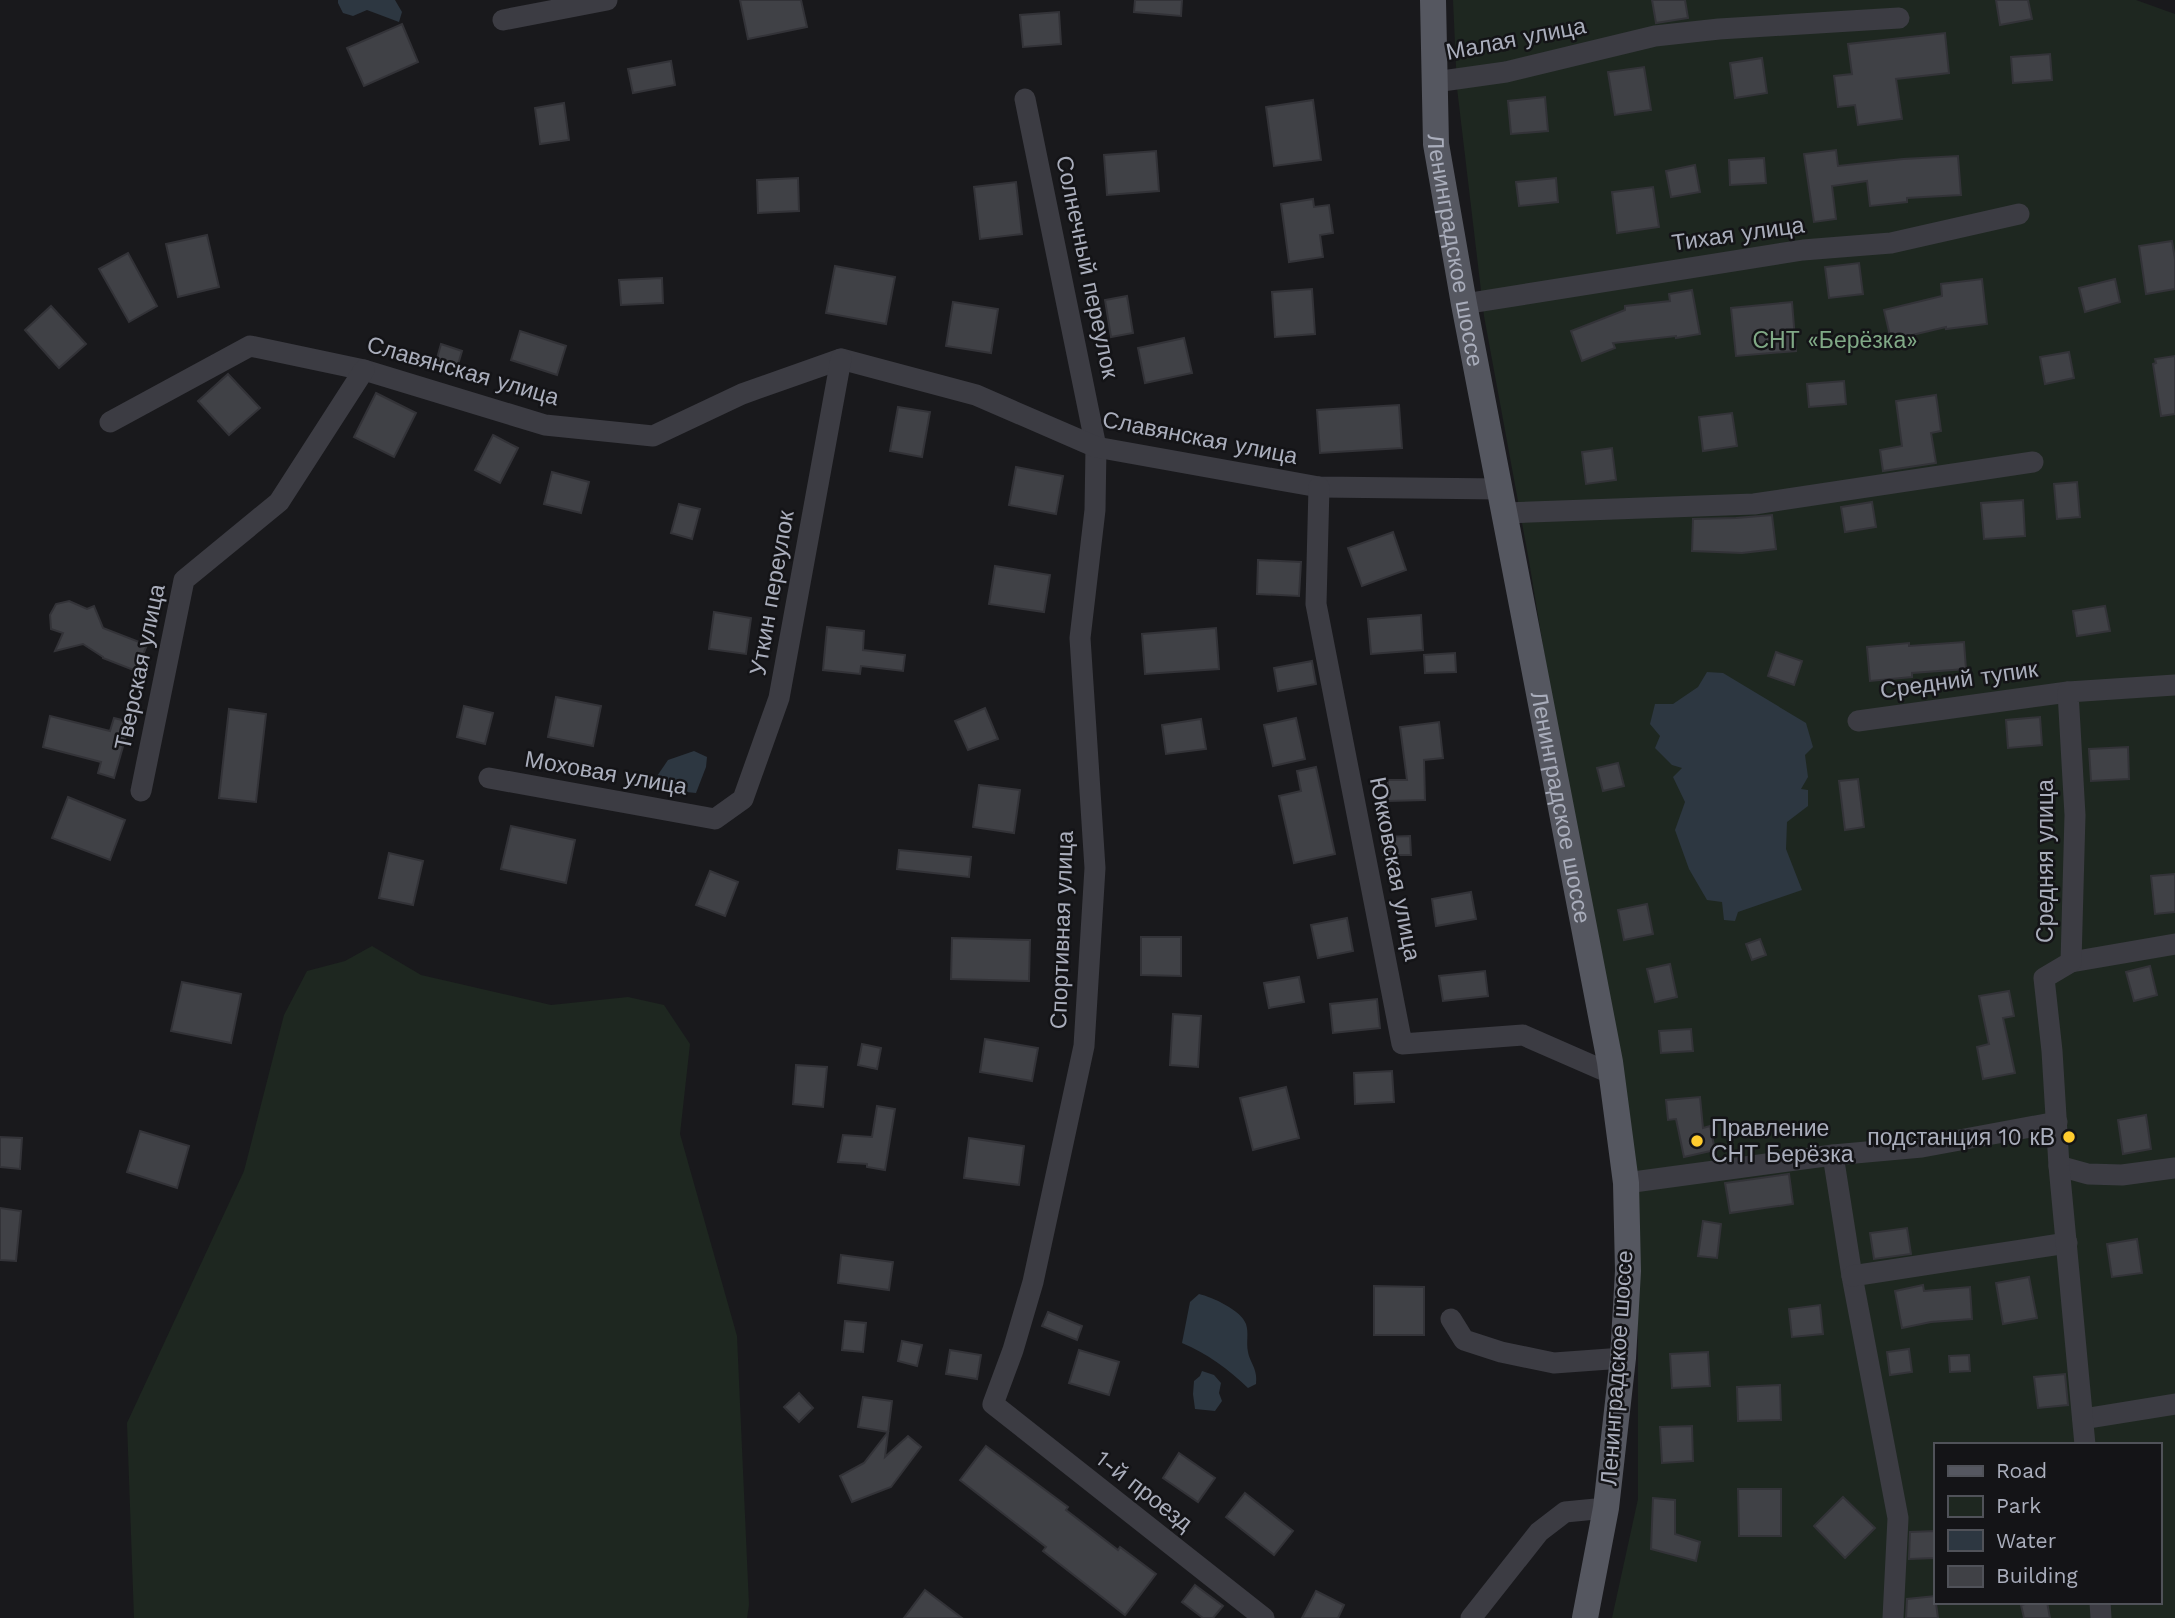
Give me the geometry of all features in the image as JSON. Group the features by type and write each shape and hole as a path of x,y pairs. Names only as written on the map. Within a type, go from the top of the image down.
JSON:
{"main road":[{"name":"Ленинградское шоссе","path":"1433,0 1436,144 1464,304 1612,1074 1626,1183 1628,1271 1623,1358 1606,1508 1585,1618"}],"street":[{"path":"503,20 607,0"},
{"name":"Малая улица","path":"1435,82 1506,72 1654,36 1718,29 1899,19"},
{"name":"Солнечный переулок","path":"1026,99 1096,447"},
{"name":"Тихая улица","path":"1464,304 1803,250 1891,243 2019,214"},
{"name":"Славянская улица","path":"110,422 250,346 364,370 545,425 653,436 742,394 841,359 976,395 1096,447 1319,487 1503,501 1754,504 2033,462"},
{"name":"Уткин переулок","path":"715,819 743,799 779,698 841,359"},
{"name":"Тверская улица","path":"141,791 184,580 279,502 364,370"},
{"name":"Спортивная улица","path":"993,1404 1013,1350 1033,1282 1084,1046 1095,868 1080,638 1095,510 1096,447"},
{"name":"Юкковская улица","path":"1319,487 1316,604 1402,1044 1522,1035 1612,1074"},
{"path":"2068,692 2175,685"},
{"name":"Средний тупик","path":"1858,721 2068,692"},
{"name":"Средняя улица","path":"2057,1122 2044,978 2071,962 2075,815 2068,692"},
{"name":"Моховая улица","path":"489,778 715,819"},
{"path":"2071,962 2175,944"},
{"path":"1626,1183 1922,1147 2057,1122 2085,1443"},
{"path":"1833,1156 1852,1276 1898,1518 1893,1618"},
{"path":"2059,1166 2088,1174 2122,1175 2175,1168"},
{"path":"1852,1276 2067,1243"},
{"path":"1451,1319 1464,1340 1501,1352 1554,1363 1623,1358"},
{"name":"1-й проезд","path":"993,1404 1264,1618"},
{"path":"2083,1419 2175,1404"},
{"path":"1471,1618 1538,1532 1565,1513 1606,1508"}],"green space":[{"name":"СНТ «Берёзка»","path":"1453,0 2136,0 2175,14 2175,1618 1612,1618 1638,1499 1638,1206 1529,561 1484,316 1457,88"},
{"path":"372,946 421,975 551,1005 628,997 664,1005 690,1044 680,1134 737,1336 749,1605 747,1618 134,1618 127,1423 244,1171 284,1015 307,971 345,961"}],"water":[{"path":"338,0 395,0 402,12 399,22 367,10 353,16 343,13"},
{"path":"1707,672 1723,673 1806,723 1813,747 1805,755 1808,777 1801,789 1808,790 1808,806 1787,822 1786,849 1802,890 1738,912 1735,921 1724,920 1722,902 1707,900 1689,869 1675,830 1685,802 1673,777 1682,768 1672,765 1655,748 1660,736 1650,724 1655,704 1673,704 1698,687"},
{"path":"694,751 707,757 696,793 651,785 668,760"},
{"path":"1199,1294 1226,1305 1243,1319 1247,1327 1248,1352 1255,1370 1256,1384 1248,1388 1217,1362 1182,1343 1190,1302"},
{"path":"1202,1371 1214,1375 1221,1383 1219,1393 1222,1401 1215,1411 1195,1409 1194,1381"}],"building":[{"path":"740,0 801,0 807,27 748,39"},
{"path":"1135,0 1182,0 1181,16 1134,12"},
{"path":"1652,0 1685,0 1688,18 1656,23"},
{"path":"1996,0 2028,0 2032,19 2000,25"},
{"path":"1059,12 1061,44 1023,47 1020,15"},
{"path":"402,24 418,62 364,86 347,48"},
{"path":"1945,33 1949,73 1896,79 1902,119 1858,125 1855,105 1838,107 1834,76 1852,74 1848,44"},
{"path":"2050,54 2052,80 2013,83 2011,57"},
{"path":"1762,58 1767,93 1735,98 1730,63"},
{"path":"671,61 675,85 633,93 628,69"},
{"path":"1644,67 1651,110 1615,115 1608,72"},
{"path":"1545,97 1548,131 1511,134 1508,101"},
{"path":"1313,100 1321,160 1274,166 1266,107"},
{"path":"564,103 569,140 540,144 535,108"},
{"path":"1836,150 1838,166 1958,156 1961,195 1907,198 1907,202 1870,206 1867,181 1832,186 1836,219 1814,222 1804,154"},
{"path":"1156,151 1159,191 1107,195 1104,155"},
{"path":"1764,158 1766,183 1730,185 1729,160"},
{"path":"1695,165 1700,192 1671,197 1666,171"},
{"path":"798,178 799,211 758,213 757,180"},
{"path":"1556,178 1558,202 1519,206 1516,182"},
{"path":"1016,182 1022,234 980,239 974,187"},
{"path":"1653,187 1659,227 1617,233 1612,192"},
{"path":"1313,199 1314,207 1329,205 1333,233 1320,235 1323,257 1289,262 1281,204"},
{"path":"207,235 219,287 178,297 166,244"},
{"path":"2172,241 2175,289 2146,294 2139,246"},
{"path":"128,253 157,306 129,322 99,269"},
{"path":"1859,263 1863,294 1829,298 1825,267"},
{"path":"835,266 895,277 886,324 826,313"},
{"path":"662,278 663,303 621,305 619,280"},
{"path":"1982,279 1987,324 1946,327 1891,340 1884,310 1942,296 1941,284"},
{"path":"2115,279 2120,302 2085,312 2079,288"},
{"path":"1312,289 1315,334 1275,337 1272,292"},
{"path":"1692,290 1700,334 1613,343 1615,348 1582,361 1571,331 1625,310 1625,306 1670,301 1669,294"},
{"path":"1127,296 1133,333 1111,337 1105,300"},
{"path":"953,302 998,309 991,353 946,346"},
{"path":"1792,302 1796,351 1736,356 1731,308"},
{"path":"51,306 86,344 59,368 25,330"},
{"path":"520,331 566,346 557,375 511,360"},
{"path":"1184,338 1192,373 1145,383 1138,348"},
{"path":"441,344 462,351 457,368 436,362"},
{"path":"2069,352 2074,378 2045,384 2040,357"},
{"path":"2175,356 2175,414 2161,416 2153,364 2156,363 2155,359"},
{"path":"228,374 260,408 229,435 198,401"},
{"path":"1844,381 1846,404 1809,407 1807,384"},
{"path":"376,393 416,413 394,457 354,437"},
{"path":"1936,395 1941,431 1931,433 1936,463 1883,471 1880,450 1902,446 1896,401"},
{"path":"1399,405 1402,448 1320,453 1317,410"},
{"path":"898,407 930,412 922,457 890,451"},
{"path":"1732,413 1737,446 1703,451 1699,417"},
{"path":"493,435 518,448 500,483 475,470"},
{"path":"1612,448 1616,480 1586,484 1582,452"},
{"path":"1016,467 1063,476 1056,514 1009,505"},
{"path":"552,472 589,482 581,513 544,504"},
{"path":"2077,482 2080,517 2057,519 2054,484"},
{"path":"2023,500 2025,536 1984,539 1981,503"},
{"path":"1872,502 1876,527 1845,532 1841,507"},
{"path":"679,504 700,509 692,539 671,533"},
{"path":"1772,515 1776,549 1742,553 1692,551 1693,519"},
{"path":"1393,532 1406,570 1362,586 1348,548"},
{"path":"1258,560 1301,562 1299,596 1257,594"},
{"path":"995,566 1050,575 1044,612 989,604"},
{"path":"69,601 87,609 94,606 103,628 147,645 136,671 103,658 83,644 55,651 63,633 51,629 50,615 56,604"},
{"path":"2105,606 2110,631 2077,636 2073,611"},
{"path":"714,612 751,618 746,654 709,649"},
{"path":"1421,615 1423,650 1371,654 1368,619"},
{"path":"827,627 864,631 863,650 905,655 903,671 861,666 860,674 823,670"},
{"path":"1216,628 1219,669 1145,674 1142,634"},
{"path":"1964,642 1966,669 1912,673 1912,677 1870,681 1867,647"},
{"path":"1776,652 1802,661 1794,685 1768,676"},
{"path":"1455,653 1456,672 1425,673 1424,655"},
{"path":"1312,661 1316,684 1278,691 1274,668"},
{"path":"556,697 601,706 593,746 548,737"},
{"path":"464,706 493,713 485,744 457,737"},
{"path":"985,708 998,739 968,750 955,721"},
{"path":"229,709 266,714 256,802 219,798"},
{"path":"50,716 110,731 114,718 130,722 114,778 98,773 101,762 43,747"},
{"path":"2040,717 2042,745 2008,748 2006,720"},
{"path":"1296,718 1305,759 1273,766 1264,725"},
{"path":"1201,719 1206,749 1166,754 1162,725"},
{"path":"1439,722 1443,758 1424,760 1425,800 1388,801 1388,780 1407,780 1400,727"},
{"path":"2128,747 2129,779 2091,781 2089,749"},
{"path":"1618,763 1624,786 1603,791 1597,768"},
{"path":"1316,767 1335,854 1294,863 1279,796 1301,791 1297,771"},
{"path":"1858,779 1864,827 1845,830 1839,781"},
{"path":"979,785 1020,790 1014,833 973,827"},
{"path":"68,797 125,820 110,860 52,838"},
{"path":"511,826 575,840 566,883 501,869"},
{"path":"1410,836 1411,855 1383,855 1382,837"},
{"path":"899,850 971,857 969,877 897,869"},
{"path":"389,853 423,861 413,905 379,898"},
{"path":"710,871 738,882 725,916 696,905"},
{"path":"2175,874 2175,912 2155,914 2151,876"},
{"path":"1471,892 1476,919 1436,926 1432,899"},
{"path":"1647,904 1653,934 1624,940 1618,910"},
{"path":"1347,918 1353,951 1318,958 1311,925"},
{"path":"1141,937 1181,937 1181,976 1141,975"},
{"path":"952,938 1030,940 1029,981 951,979"},
{"path":"1760,939 1766,955 1752,960 1746,944"},
{"path":"1670,964 1677,997 1655,1002 1647,969"},
{"path":"2150,966 2157,995 2134,1001 2126,972"},
{"path":"1485,971 1488,996 1443,1001 1439,976"},
{"path":"1299,977 1304,1002 1269,1008 1264,983"},
{"path":"182,982 241,994 231,1043 171,1031"},
{"path":"2009,991 2014,1016 2003,1018 2015,1073 1983,1079 1977,1047 1989,1044 1979,996"},
{"path":"1377,999 1380,1028 1333,1033 1330,1004"},
{"path":"1173,1014 1201,1016 1198,1067 1170,1065"},
{"path":"1691,1029 1693,1051 1661,1053 1659,1031"},
{"path":"985,1039 1038,1048 1032,1081 980,1072"},
{"path":"862,1044 881,1048 877,1069 858,1065"},
{"path":"796,1065 827,1067 823,1107 793,1104"},
{"path":"1392,1071 1394,1102 1355,1104 1354,1073"},
{"path":"1286,1087 1299,1138 1253,1150 1240,1098"},
{"path":"1700,1097 1703,1128 1710,1126 1715,1150 1684,1157 1676,1119 1668,1120 1666,1100"},
{"path":"877,1106 895,1109 885,1170 867,1167 867,1164 838,1162 843,1135 872,1137"},
{"path":"2146,1115 2151,1149 2123,1154 2118,1120"},
{"path":"140,1131 189,1146 177,1188 127,1172"},
{"path":"0,1137 22,1138 20,1169 0,1167"},
{"path":"969,1138 1024,1146 1019,1185 964,1178"},
{"path":"1789,1174 1793,1204 1730,1213 1725,1183"},
{"path":"0,1208 21,1211 16,1261 0,1260"},
{"path":"1703,1221 1721,1224 1717,1258 1698,1256"},
{"path":"1907,1228 1911,1254 1874,1259 1870,1233"},
{"path":"2137,1239 2142,1273 2112,1277 2107,1244"},
{"path":"841,1255 893,1262 889,1290 838,1283"},
{"path":"2029,1277 2037,1318 2003,1324 1996,1283"},
{"path":"1923,1285 1924,1291 1970,1287 1972,1319 1931,1322 1902,1328 1895,1291"},
{"path":"1374,1286 1424,1287 1424,1335 1374,1335"},
{"path":"1820,1305 1823,1334 1792,1337 1789,1309"},
{"path":"1048,1312 1082,1326 1077,1340 1042,1326"},
{"path":"845,1321 866,1323 863,1352 842,1350"},
{"path":"902,1341 922,1345 917,1366 898,1361"},
{"path":"1909,1349 1912,1372 1890,1375 1887,1352"},
{"path":"950,1350 981,1355 977,1379 946,1374"},
{"path":"1079,1350 1119,1362 1109,1395 1069,1383"},
{"path":"1708,1352 1710,1386 1672,1388 1670,1354"},
{"path":"1969,1355 1970,1371 1950,1372 1949,1356"},
{"path":"2065,1374 2068,1405 2038,1408 2034,1377"},
{"path":"1780,1385 1781,1420 1738,1421 1737,1387"},
{"path":"799,1393 813,1408 799,1422 784,1407"},
{"path":"863,1397 892,1401 885,1457 908,1436 921,1447 891,1487 852,1502 840,1476 864,1463 888,1432 858,1427"},
{"path":"1692,1426 1693,1461 1662,1463 1660,1427"},
{"path":"986,1446 1068,1507 1066,1510 1118,1550 1120,1547 1156,1574 1125,1615 1043,1551 1046,1547 960,1480"},
{"path":"1179,1453 1215,1478 1198,1502 1163,1478"},
{"path":"1738,1489 1781,1489 1781,1536 1739,1536"},
{"path":"1245,1493 1293,1531 1274,1555 1226,1517"},
{"path":"1843,1497 1875,1528 1845,1558 1814,1526"},
{"path":"1653,1498 1675,1500 1675,1534 1700,1542 1696,1561 1651,1549"},
{"path":"1934,1531 1934,1558 1909,1559 1910,1532"},
{"path":"1195,1585 1223,1606 1213,1618 1203,1618 1182,1602"},
{"path":"925,1590 962,1618 904,1618"},
{"path":"1316,1591 1344,1605 1338,1618 1302,1618"},
{"path":"1934,1596 1938,1618 1906,1618 1907,1599"},
{"path":"2047,1604 2050,1618 2024,1618 2021,1605"}],"place":[{"name":"подстанция 10 кВ","path":"2069,1137"},
{"name":"Правление СНТ Берёзка","path":"1697,1141"}]}
